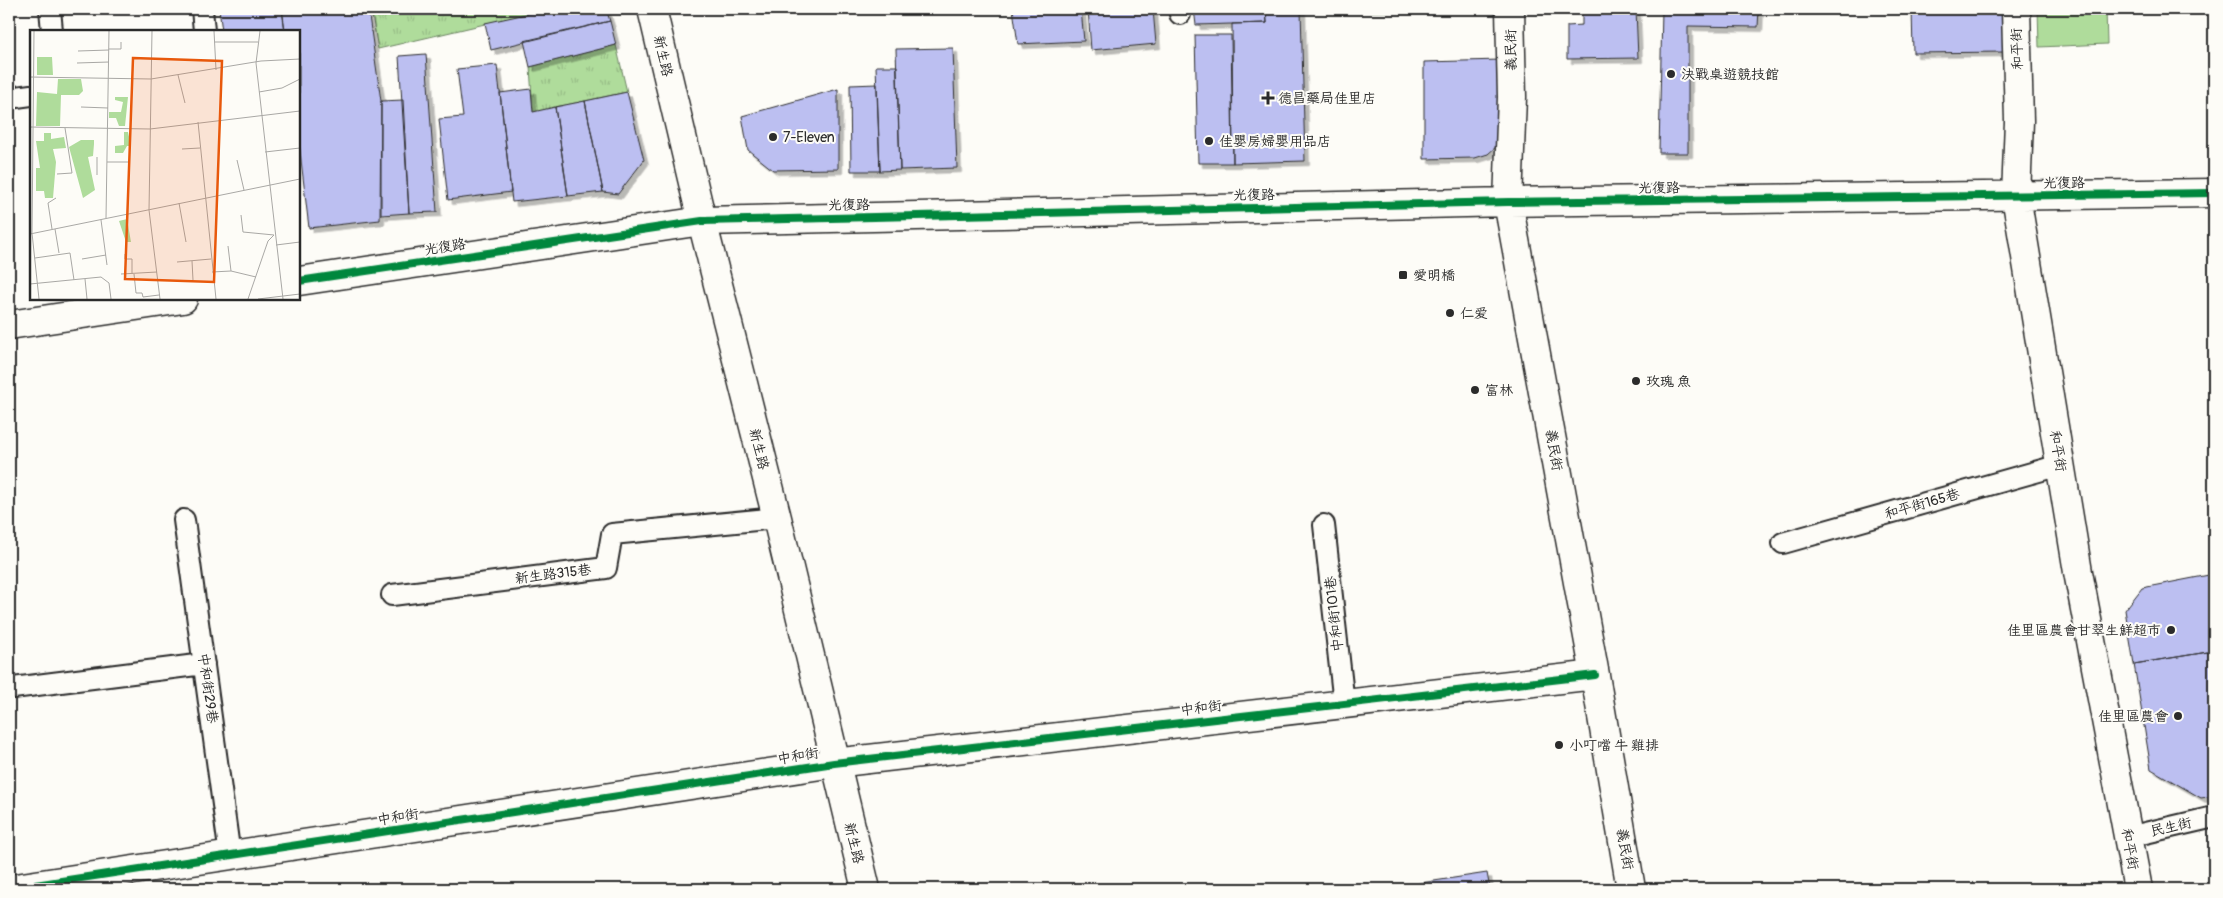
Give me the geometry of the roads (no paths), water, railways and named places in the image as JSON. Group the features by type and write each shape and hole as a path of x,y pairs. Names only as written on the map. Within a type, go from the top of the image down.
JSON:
{"street":[{"name":"新生路","path":"652,9 702,221 777,518 834,763 866,889"},
{"name":"義民街","path":"1510,9 1512,97 1508,202 1595,675 1632,889"},
{"name":"和平街","path":"2016,9 2019,121 2016,196 2078,572 2138,889"},
{"name":"光復路","path":"300,281 702,221 1508,202 2214,193"},
{"path":"9,325 77,307 170,300"},
{"name":"中和街","path":"9,889 97,882 230,856 834,763 1595,675"}],"lane":[{"path":"50,9 52,30"},
{"path":"202,9 204,30"},
{"path":"9,98 30,95"},
{"name":"和平街165巷","path":"1783,543 2060,465"},
{"name":"新生路315巷","path":"392,594 606,568 612,534 777,518"},
{"name":"中和街29巷","path":"184,520 230,856"},
{"name":"中和街101巷","path":"1324,525 1344,704"},
{"path":"13,688 204,664"},
{"name":"民生街","path":"2128,837 2214,817"}],"place":[{"name":"決戰桌遊競技館","path":"1671,74"},
{"name":"德昌藥局佳里店","path":"1268,98"},
{"name":"7-Eleven","path":"773,137"},
{"name":"佳嬰房婦嬰用品店","path":"1209,141"},
{"name":"愛明橋","path":"1403,275"},
{"name":"仁爱","path":"1450,313"},
{"name":"玫瑰 魚","path":"1636,381"},
{"name":"富林","path":"1475,390"},
{"name":"佳里區農會甘翠生鮮超市","path":"2171,630"},
{"name":"佳里區農會","path":"2178,716"},
{"name":"小叮噹 牛 雞排","path":"1559,745"}]}
